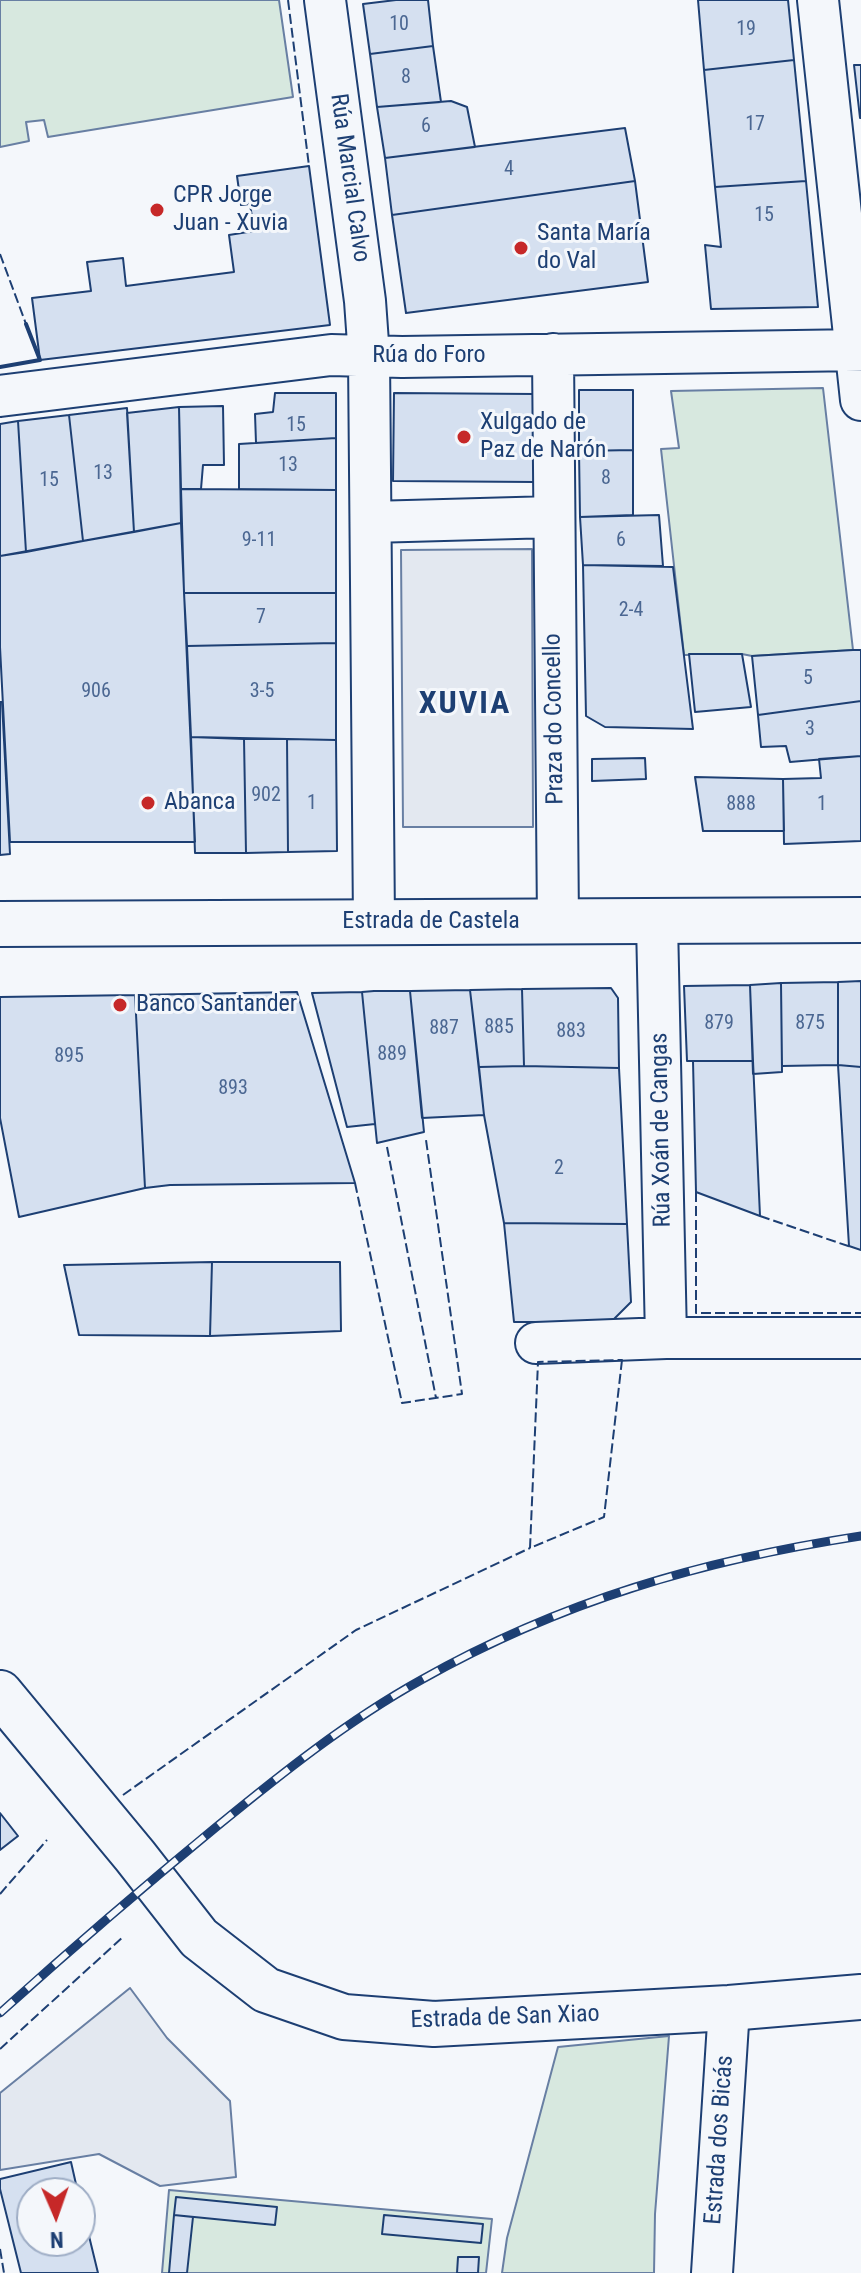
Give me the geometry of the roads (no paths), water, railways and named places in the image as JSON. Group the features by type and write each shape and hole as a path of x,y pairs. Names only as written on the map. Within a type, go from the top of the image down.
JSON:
{"street":[{"name":"Rúa Marcial Calvo","path":"325,0 365,301 369,357"},
{"path":"818,0 859,350 861,400"},
{"name":"Rúa do Foro","path":"0,396 331,355 859,350"},
{"name":"Praza do Concello","path":"553,354 558,922"},
{"path":"369,357 374,922"},
{"path":"371,522 553,517"},
{"name":"Estrada de Castela","path":"0,924 861,920"},
{"name":"Rúa Xoán de Cangas","path":"657,923 666,1338"},
{"path":"536,1343 666,1338 861,1338"},
{"name":"Estrada de San Xiao","path":"0,1693 199,1938 266,1990 344,2017 434,2024 729,2008 861,1997"},
{"name":"Estrada dos Bicás","path":"712,2273 729,2008"}],"railway":[{"path":"0,2013 133,1896 265,1788 315,1749 421,1680 527,1628 634,1587 745,1558 861,1536"}],"place":[{"name":"CPR Jorge Juan - Xuvia","path":"157,210"},
{"name":"Santa María do Val","path":"521,248"},
{"name":"Xulgado de Paz de Narón","path":"464,437"},
{"name":"Abanca","path":"148,803"},
{"name":"Banco Santander","path":"120,1005"}],"district":[{"name":"XUVIA","path":"465,705"}]}
